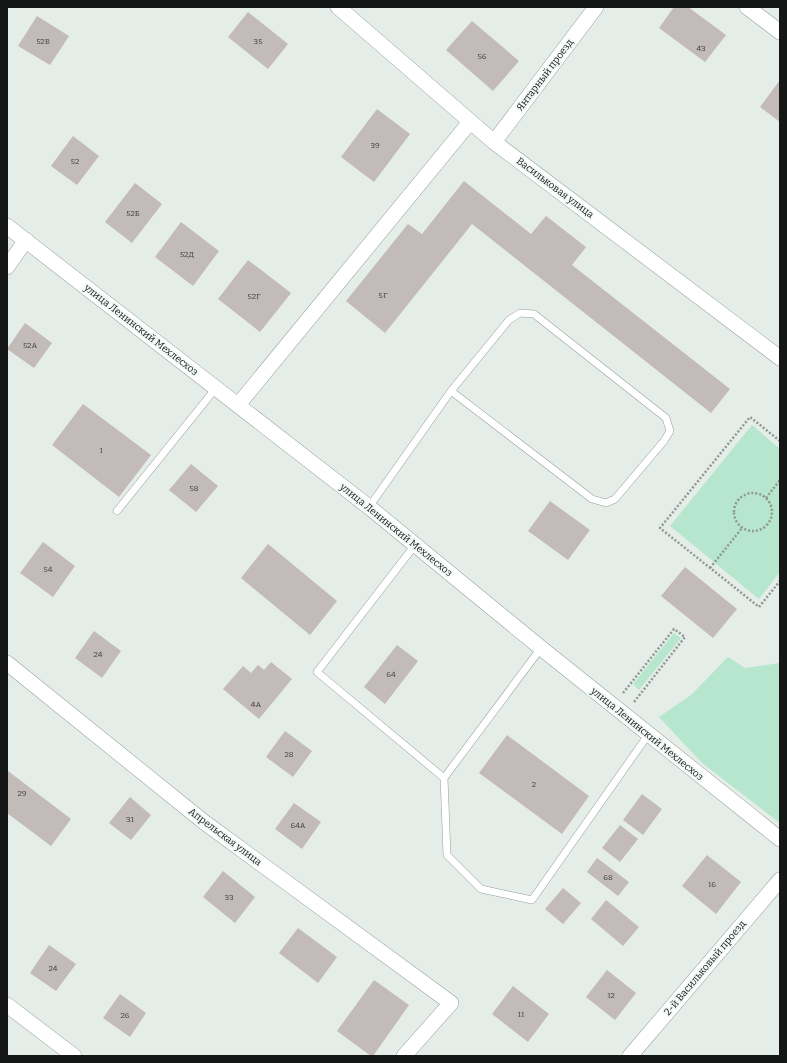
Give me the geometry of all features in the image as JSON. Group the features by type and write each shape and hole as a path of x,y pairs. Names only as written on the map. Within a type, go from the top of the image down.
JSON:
{"street":[{"name":"Васильковая улица","path":"338,7 494,142 780,358"},
{"name":"Янтарный проезд","path":"494,142 596,7"},
{"path":"747,7 780,32"},
{"path":"238,405 470,122"},
{"name":"улица Ленинский Мехлесхоз","path":"7,226 369,507 648,735 780,839"},
{"path":"7,267 26,240"},
{"name":"Апрельская улица","path":"7,663 204,822 451,1003 404,1056"},
{"name":"2-й Васильковый проезд","path":"630,1056 780,880"},
{"path":"7,1005 74,1056"}],"lane":[{"path":"369,507 451,391 509,320 520,313 534,314 666,418 670,431 664,441 615,499 606,503 592,499 451,391"},
{"path":"117,512 216,388"},
{"path":"415,545 317,672 444,778"},
{"path":"541,648 444,778 447,855 481,889 532,900 648,735"}],"path":[{"path":"780,441 750,417 660,528 759,607 780,581"},
{"path":"766,498 780,480"},
{"path":"749,493 758,494 766,498 772,513 770,520 764,527 757,530 742,528 736,521 734,512 738,500 749,493"},
{"path":"710,568 742,528"},
{"path":"674,629 685,638 618,710 674,629"}],"green space":[{"path":"752,425 780,449 780,572 759,599 670,526"},
{"path":"674,633 681,638 639,690 633,684"},
{"path":"728,657 745,668 780,663 780,823 702,763 659,717 691,695"}],"building":[{"path":"674,7 688,7 726,35 705,62 659,28"},
{"path":"248,12 288,44 268,69 228,37"},
{"path":"37,16 69,36 50,65 18,46"},
{"path":"472,21 519,61 493,91 446,50"},
{"path":"780,80 780,122 760,107"},
{"path":"377,109 410,134 374,182 341,157"},
{"path":"73,136 99,156 77,185 51,166"},
{"path":"464,181 531,234 546,216 586,247 572,265 730,389 711,413 472,224 385,333 346,301 408,224 422,234"},
{"path":"135,183 162,204 132,243 105,222"},
{"path":"181,222 219,251 193,286 155,257"},
{"path":"248,260 291,293 260,332 218,299"},
{"path":"25,323 52,343 34,368 7,349"},
{"path":"83,404 151,455 119,497 52,445"},
{"path":"191,464 218,486 196,512 169,490"},
{"path":"550,501 590,530 568,560 528,531"},
{"path":"43,542 75,566 53,597 20,573"},
{"path":"268,544 337,601 310,635 241,578"},
{"path":"685,567 737,609 713,638 661,596"},
{"path":"94,631 121,651 102,678 75,658"},
{"path":"397,645 418,661 385,704 364,687"},
{"path":"271,662 292,679 259,719 223,689 243,666 251,673 258,665 264,670"},
{"path":"285,731 312,751 293,777 266,757"},
{"path":"507,735 589,796 562,834 479,773"},
{"path":"8,771 71,819 51,846 7,813"},
{"path":"642,794 662,809 643,835 623,820"},
{"path":"130,797 151,815 131,840 109,823"},
{"path":"294,803 321,822 302,849 275,829"},
{"path":"620,825 638,839 620,862 602,848"},
{"path":"707,855 741,882 716,914 682,886"},
{"path":"597,858 629,882 618,896 587,872"},
{"path":"223,871 255,897 235,923 203,897"},
{"path":"563,888 581,903 563,924 545,909"},
{"path":"606,900 639,927 623,946 591,919"},
{"path":"298,928 337,957 318,983 279,953"},
{"path":"49,945 76,964 56,991 30,973"},
{"path":"607,970 636,993 615,1020 586,997"},
{"path":"374,980 409,1005 373,1056 371,1056 337,1031"},
{"path":"513,986 549,1014 528,1042 492,1014"},
{"path":"120,994 146,1013 130,1037 103,1018"}]}
